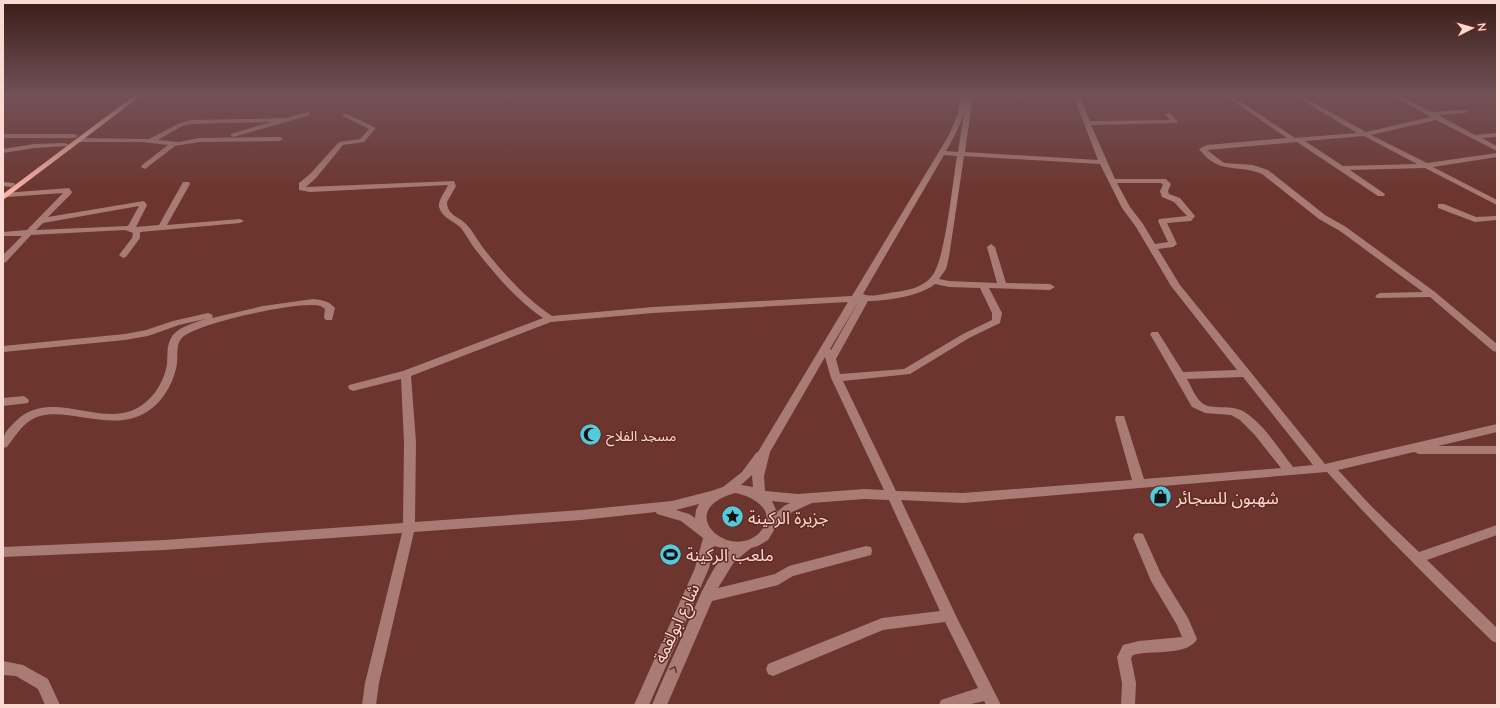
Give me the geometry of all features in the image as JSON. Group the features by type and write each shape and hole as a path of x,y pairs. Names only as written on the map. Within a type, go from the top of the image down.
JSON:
{"main road":[{"path":"4,195 89,128"},
{"path":"4,195 12,185 65,145 91,128"}],"street":[{"path":"150,141 177,128"},
{"path":"223,139 260,128"},
{"path":"373,128 362,141 341,143 313,176 302,185 302,188 310,190 451,183 452,186 443,202 445,212 464,227 496,271 512,288 536,310 550,319"},
{"path":"3,552 164,545 645,510 687,504 712,496 726,489 746,475 764,452 828,355 955,128"},
{"path":"353,387 406,374 550,319 653,310 860,298 916,290 934,281 944,263 966,128"},
{"path":"1089,128 1103,162 1126,208 1140,226 1176,286 1246,373 1326,468 1497,637"},
{"path":"1278,128 1381,194"},
{"path":"1354,128 1497,203"},
{"path":"1387,128 1364,134 1207,147 1204,149 1222,165 1253,167 1265,172 1326,219 1343,229 1432,294 1497,349"},
{"path":"1457,128 1497,149"},
{"path":"1474,137 1497,135"},
{"path":"3,136 150,141 173,144 196,140 280,139"},
{"path":"145,167 173,144"},
{"path":"3,151 39,145 65,145"},
{"path":"940,153 1103,162"},
{"path":"1341,168 1424,166 1497,154"},
{"path":"1113,181 1163,181 1167,184 1164,191 1165,195 1177,200 1191,216 1188,219 1162,221 1171,237 1173,244 1152,247"},
{"path":"3,184 12,185"},
{"path":"162,228 186,184"},
{"path":"3,260 68,191 4,195"},
{"path":"41,221 141,203 143,205 132,229"},
{"path":"1441,206 1475,220 1497,218"},
{"path":"3,234 162,228 240,221"},
{"path":"123,255 136,238 137,233 132,229"},
{"path":"991,247 1002,285"},
{"path":"934,281 949,284 1050,287"},
{"path":"836,378 906,372 966,336 997,321 997,313 983,284"},
{"path":"1380,296 1432,294"},
{"path":"3,444 17,425 27,416 39,411 53,410 87,416 123,416 146,408 158,395 168,378 172,364 173,345 177,337 200,324 249,312 312,302 323,303 330,308 329,318"},
{"path":"3,349 125,337 148,333 190,320 264,303"},
{"path":"1155,334 1199,407 1205,409 1236,411 1246,418 1290,471"},
{"path":"828,355 836,378 894,495 948,616 991,699 963,699 946,705"},
{"path":"1179,376 1246,373"},
{"path":"369,705 372,683 409,528 410,442 406,374"},
{"path":"3,402 24,400"},
{"path":"1120,419 1139,483"},
{"path":"726,489 744,489 760,495 794,498 819,498 864,494 922,498 963,498 1048,492 1326,468 1409,450 1441,440 1497,428"},
{"path":"1409,450 1497,450"},
{"path":"645,510 672,513 685,517 714,540 727,545 750,544 767,532 771,524 771,508 760,495 758,476 764,452"},
{"path":"708,534 700,523 700,513 704,504 712,496"},
{"path":"771,524 782,514 796,505 819,498"},
{"path":"1416,558 1497,530"},
{"name":"شارع ابولقمة","path":"641,705 702,568 708,534"},
{"path":"1128,705 1129,683 1124,657 1128,650 1139,647 1185,644 1190,639 1183,622 1156,577 1139,538"},
{"name":"شارع ابولقمة","path":"658,705 707,596 721,569 729,558 750,544"},
{"path":"707,596 778,579 789,572 866,551"},
{"path":"773,669 882,624 948,616"},
{"path":"3,668 18,670 43,684 53,705"}],"place":[{"name":"مسجد الفلاح","path":"591,435"},
{"name":"شهبون للسجائر","path":"1160,497"},
{"name":"جزيرة الركينة","path":"733,517"},
{"name":"ملعب الركينة","path":"670,554"}]}
